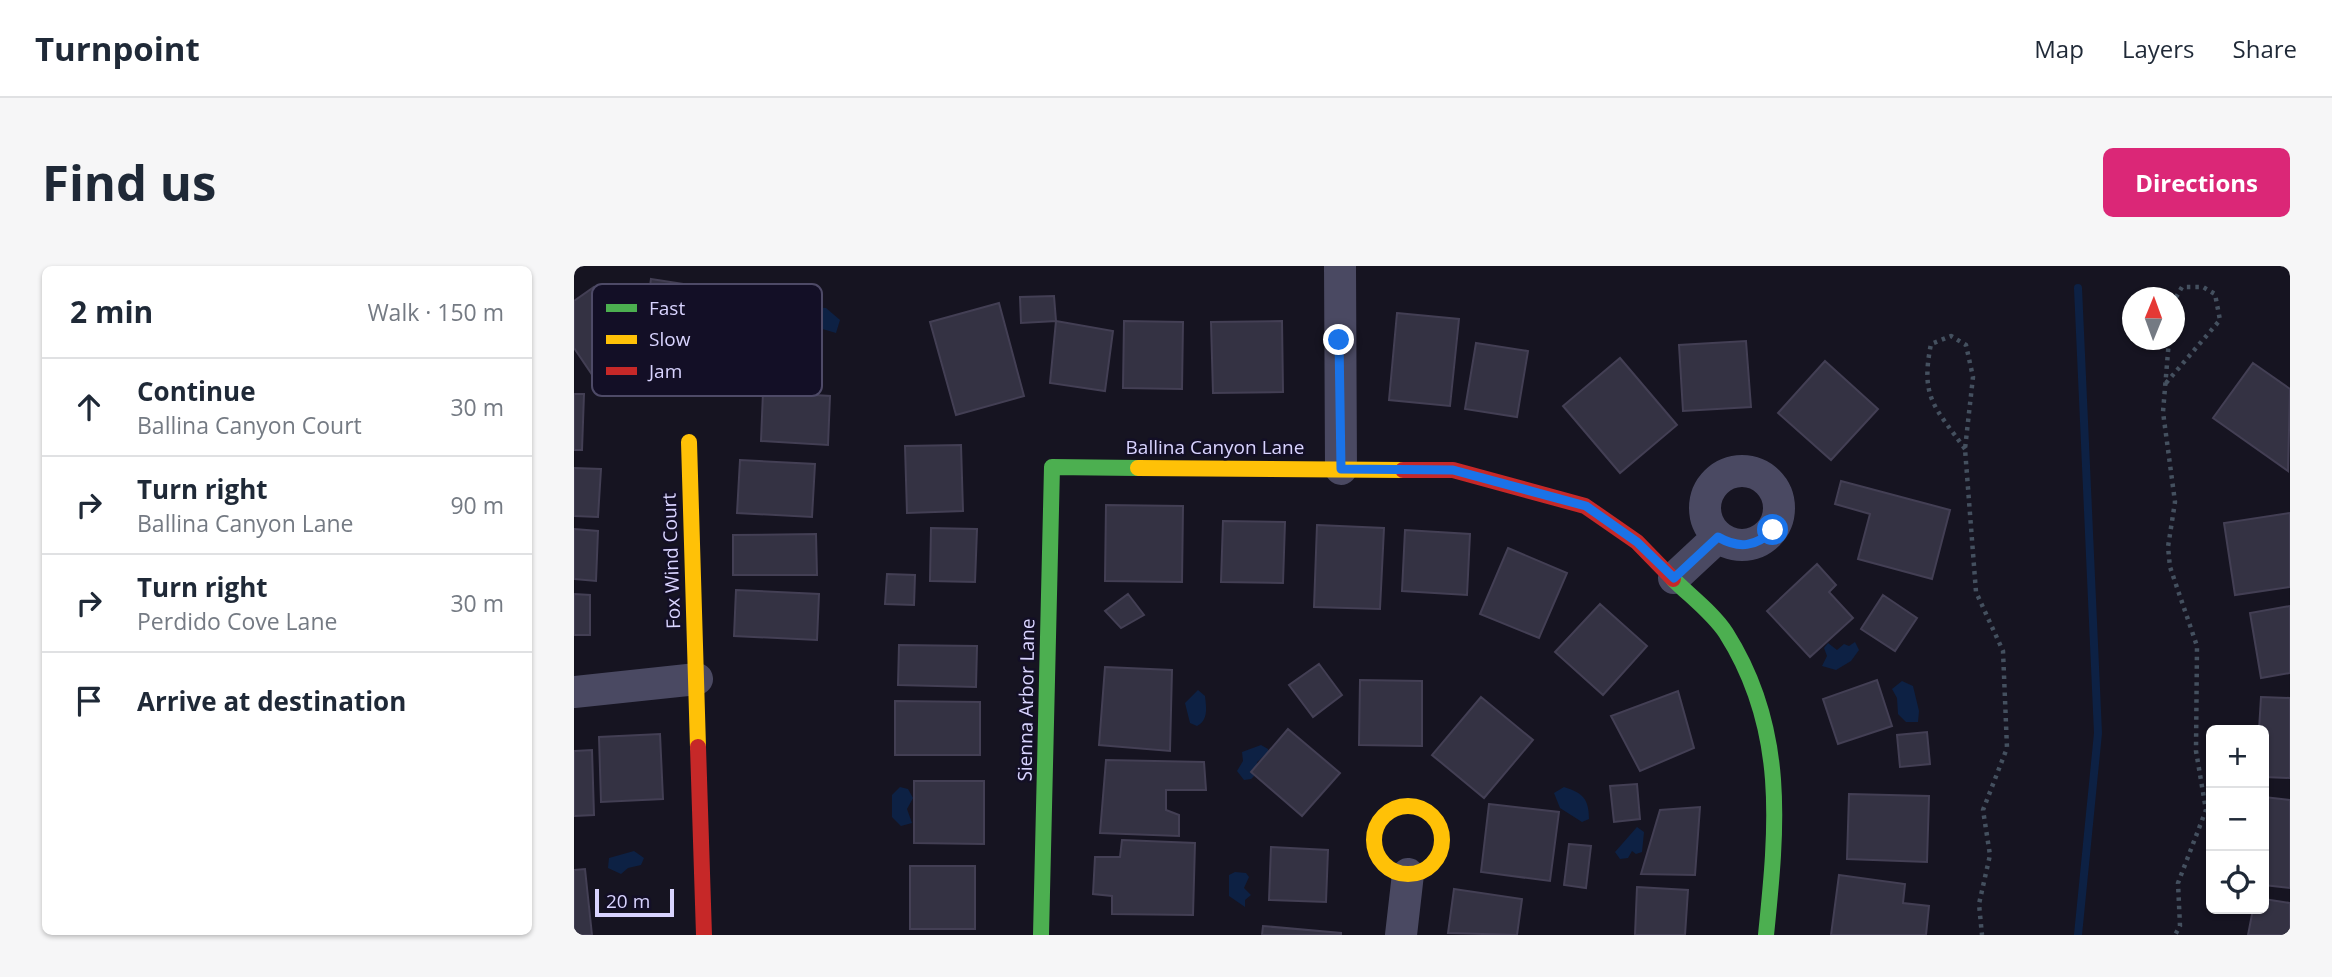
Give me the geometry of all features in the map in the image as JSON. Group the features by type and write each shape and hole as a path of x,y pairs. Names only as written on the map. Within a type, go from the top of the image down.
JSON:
{"street":[{"path":"1340,266 1341,469"},
{"name":"Fox Wind Court","path":"689,442 704,935"},
{"name":"Ballina Canyon Lane","path":"1052,467 1453,470 1586,506 1637,542 1726,631 1758,698 1774,765 1774,855 1766,935"},
{"name":"Sienna Arbor Lane","path":"1041,935 1052,467"},
{"path":"1674,578 1718,537"},
{"path":"574,692 697,679"},
{"path":"1412,806 1423,809 1439,825 1442,847 1430,866 1408,874 1387,867 1380,859 1374,838 1376,827 1391,810 1412,806"},
{"path":"1401,935 1408,874"}],"path":[{"path":"2165,383 2220,320 2215,295 2203,287 2185,287"},
{"path":"1965,449 1930,399 1925,374 1931,344 1951,336 1966,345 1973,377 1965,449 1976,592 2003,651 2007,748 1983,810 1990,855 1979,904 1982,935"},
{"path":"2168,350 2163,412 2175,502 2169,557 2197,646 2196,751 2206,810 2178,883 2180,926 2175,935"}],"water":[{"path":"822,308 840,320 836,333 822,329"},
{"path":"1855,642 1859,650 1851,661 1836,670 1822,666 1827,656 1824,648 1828,643 1837,650 1844,644 1849,646"},
{"path":"1902,681 1913,686 1919,711 1918,722 1906,722 1898,714 1897,698 1892,689"},
{"path":"1198,690 1205,696 1206,708 1205,717 1197,726 1190,723 1185,703"},
{"path":"1261,745 1268,749 1268,753 1257,762 1256,774 1251,779 1244,780 1237,771 1243,761 1242,752"},
{"path":"900,787 908,789 913,798 907,809 912,823 901,826 892,817 892,795"},
{"path":"1564,787 1584,798 1589,819 1582,822 1560,808 1554,793"},
{"path":"1637,827 1644,832 1642,852 1636,854 1632,851 1628,858 1620,859 1615,852"},
{"path":"634,851 644,858 641,865 628,868 621,874 608,868 609,858"},
{"path":"1235,872 1246,873 1249,877 1244,888 1251,895 1245,900 1245,907 1229,896 1229,875"}],"building":[{"path":"651,279 684,284 650,284"},
{"path":"592,288 592,375 574,348 574,301"},
{"path":"1054,296 1056,321 1021,323 1020,297"},
{"path":"999,303 1024,396 956,415 930,322"},
{"path":"1397,313 1459,319 1450,406 1389,400"},
{"path":"1056,321 1113,331 1105,391 1050,383"},
{"path":"1124,321 1183,322 1182,389 1123,388"},
{"path":"1282,321 1283,392 1213,393 1211,322"},
{"path":"1746,341 1751,407 1683,411 1679,345"},
{"path":"1476,343 1528,351 1517,417 1465,409"},
{"path":"1620,358 1677,425 1620,473 1563,406"},
{"path":"1825,361 1878,409 1831,460 1778,413"},
{"path":"2253,363 2290,389 2288,471 2213,418"},
{"path":"574,394 584,394 582,450 574,450"},
{"path":"763,396 830,396 828,445 761,441"},
{"path":"961,445 963,511 907,513 905,446"},
{"path":"740,460 815,464 812,517 737,513"},
{"path":"574,468 601,469 598,517 574,516"},
{"path":"1841,481 1950,510 1932,579 1858,559 1870,514 1835,504"},
{"path":"1106,505 1183,506 1182,582 1105,581"},
{"path":"2290,513 2290,587 2235,595 2224,523"},
{"path":"1223,521 1285,522 1283,583 1221,582"},
{"path":"1317,525 1384,528 1380,609 1314,607"},
{"path":"931,528 977,529 975,582 930,581"},
{"path":"574,529 598,531 596,581 574,579"},
{"path":"1405,530 1470,534 1467,595 1402,591"},
{"path":"816,534 817,575 733,575 733,535"},
{"path":"1508,548 1567,573 1539,638 1480,614"},
{"path":"1817,564 1836,585 1829,592 1853,618 1810,657 1767,611"},
{"path":"887,574 915,575 914,605 885,604"},
{"path":"736,590 819,594 817,640 734,636"},
{"path":"574,594 590,595 590,635 574,635"},
{"path":"1128,594 1144,615 1121,628 1105,611"},
{"path":"1883,595 1917,618 1895,651 1861,629"},
{"path":"1600,604 1647,646 1603,695 1555,652"},
{"path":"2290,606 2290,673 2261,678 2250,613"},
{"path":"899,645 977,646 976,687 898,685"},
{"path":"1319,664 1342,695 1313,717 1289,685"},
{"path":"1105,667 1172,670 1170,751 1099,745"},
{"path":"1360,680 1422,681 1422,746 1359,745"},
{"path":"1877,680 1892,726 1838,744 1823,699"},
{"path":"1678,691 1694,748 1640,771 1611,716"},
{"path":"1481,697 1533,740 1484,798 1432,755"},
{"path":"2261,697 2290,698 2290,778 2269,777 2269,725 2259,725"},
{"path":"895,701 980,702 980,755 895,755"},
{"path":"1288,729 1340,773 1302,816 1251,772"},
{"path":"1927,732 1930,764 1900,767 1897,735"},
{"path":"660,734 663,799 601,802 599,737"},
{"path":"592,750 594,815 574,816 574,751"},
{"path":"1106,760 1204,762 1206,790 1166,790 1166,810 1179,815 1179,836 1100,833"},
{"path":"914,781 984,781 984,844 914,843"},
{"path":"1637,784 1640,819 1614,822 1610,786"},
{"path":"1849,794 1929,796 1927,862 1847,859"},
{"path":"2269,798 2290,800 2290,888 2269,886"},
{"path":"1489,804 1559,812 1550,881 1481,872"},
{"path":"1700,807 1695,875 1641,874 1660,810"},
{"path":"1122,840 1195,843 1193,915 1112,914 1112,896 1093,894 1095,857 1120,857"},
{"path":"1569,844 1591,846 1586,888 1564,885"},
{"path":"1271,847 1328,850 1326,902 1269,900"},
{"path":"910,866 975,866 975,929 910,929"},
{"path":"585,869 592,935 574,935 574,870"},
{"path":"1839,875 1905,884 1903,903 1929,906 1926,935 1831,935"},
{"path":"1637,887 1688,890 1685,935 1635,935"},
{"path":"1454,889 1522,899 1517,935 1448,933"},
{"path":"2269,900 2290,903 2290,935 2248,935 2252,914 2269,914"},
{"path":"1263,926 1341,933 1341,935 1262,935"}],"waterway":[{"path":"2078,288 2098,733 2078,935"}],"traffic: fast":[{"path":"1041,935 1052,467 1138,468"},
{"path":"1673,579 1726,633 1746,669 1760,706 1773,779 1774,817 1766,935"}],"traffic: slow":[{"path":"689,442 698,747"},
{"path":"1138,468 1403,470"},
{"path":"1408,806 1421,809 1432,816 1439,827 1442,840 1439,853 1432,864 1421,871 1408,874 1395,871 1384,864 1377,853 1374,840 1377,827 1384,816 1395,809 1408,806"}],"traffic: jam":[{"path":"1403,470 1453,470 1585,506 1637,542 1673,579"},
{"path":"698,747 704,935"}],"route":[{"path":"1339,340 1341,469 1453,470 1514,484 1586,506 1637,542 1674,578 1718,537 1729,543 1753,544 1764,539 1773,530"}]}
